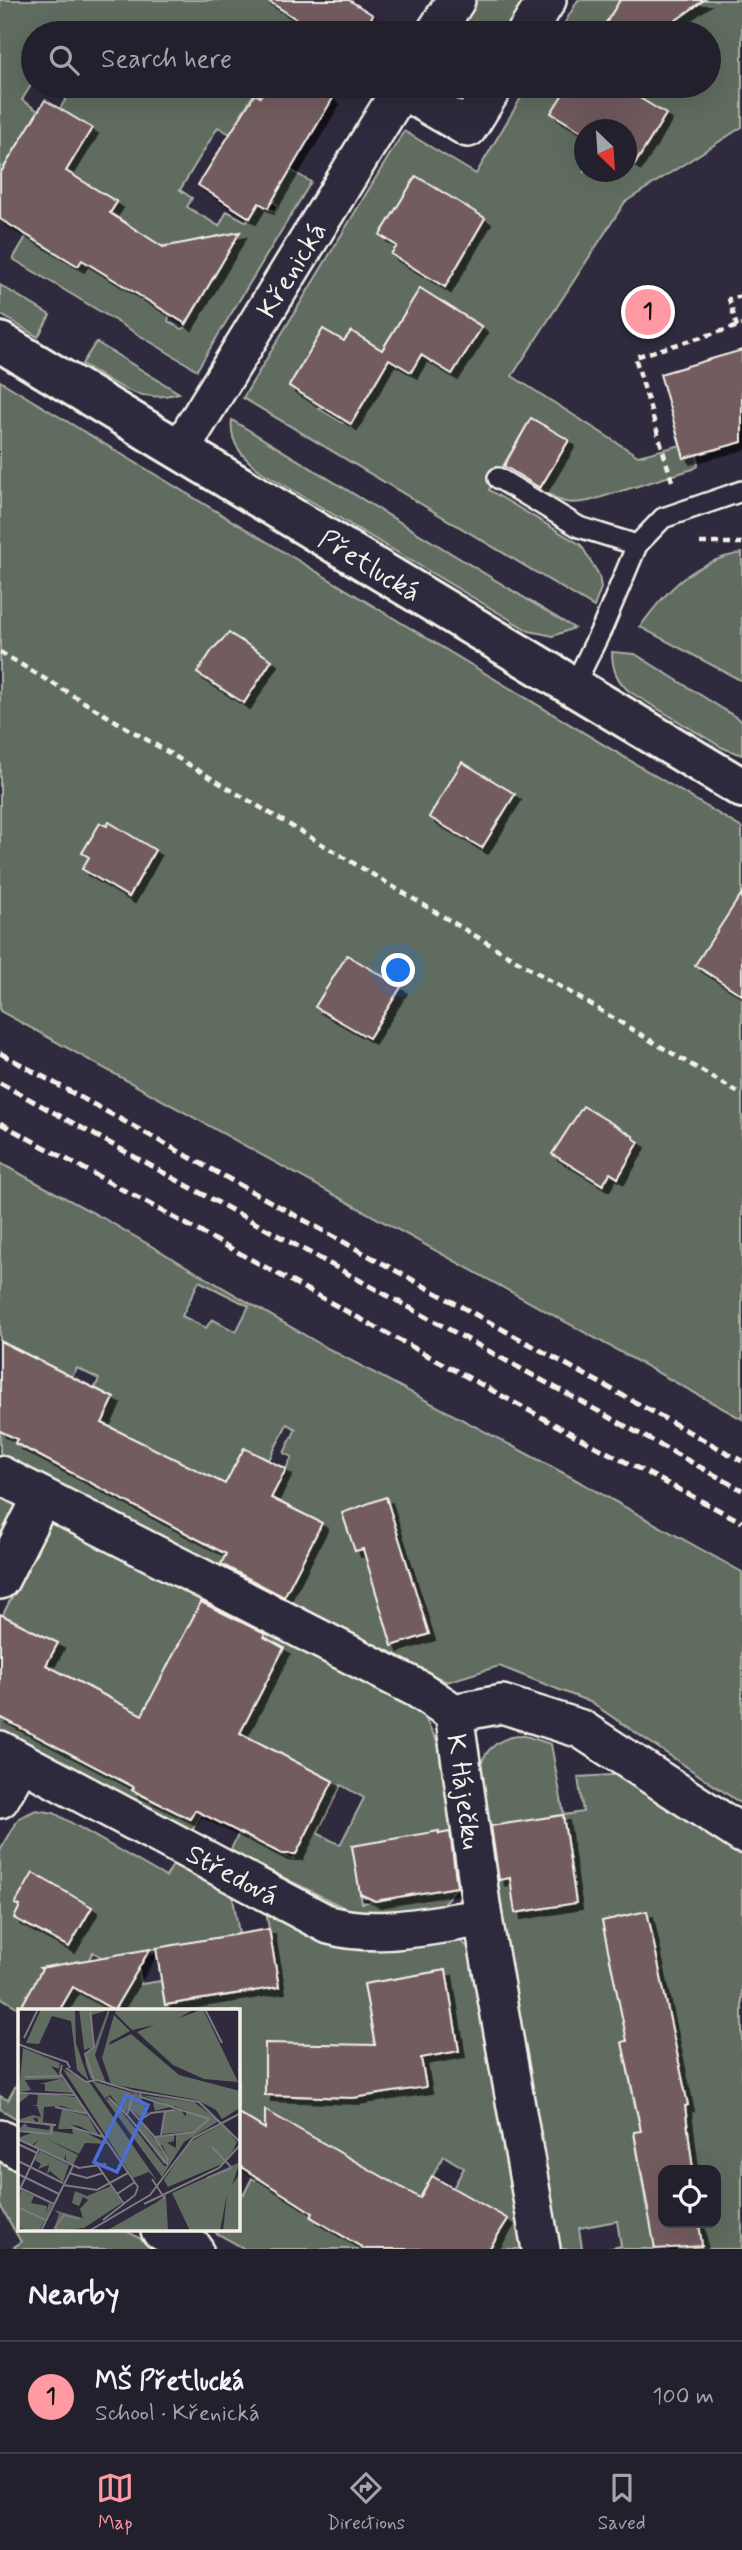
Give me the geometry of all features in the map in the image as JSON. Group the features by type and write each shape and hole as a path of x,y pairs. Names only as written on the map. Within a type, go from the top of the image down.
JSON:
{"street":[{"path":"443,21 456,0"},
{"path":"534,21 547,0"},
{"name":"Křenická","path":"180,450 395,98"},
{"name":"Křenická","path":"420,98 468,128 487,98"},
{"name":"Přetlucká","path":"0,342 742,788"},
{"name":"K Háječku","path":"0,1475 418,1689 454,1713 483,1918 541,2249"},
{"path":"0,1580 42,1497"},
{"path":"454,1713 502,1704 581,1729 742,1834"},
{"path":"0,1799 11,1756"},
{"name":"Středová","path":"11,1756 329,1925 350,1931 372,1931 483,1918"},
{"path":"0,2139 18,2149"},
{"path":"164,2232 194,2249"}],"lane":[{"path":"498,478 579,527 637,545"},
{"path":"574,685 603,626 637,545 663,517 742,491"}],"path":[{"path":"663,449 635,357 739,326 729,299 742,296"},
{"path":"0,652 742,1096"}],"green space":[{"path":"0,0 310,0 305,21 21,21 21,98 46,116 59,110 66,98 251,98 241,114 247,117 235,137 218,127 180,190 192,198 187,207 219,226 227,211 247,222 259,203 275,212 278,205 263,196 282,165 311,182 197,370 13,259 31,228 78,265 117,202 66,171 92,129 67,113 22,138 0,174","holes":["172,245 191,256 193,264 214,277 185,328 181,329 168,321 170,314 134,292 161,246"]},
{"path":"473,0 526,0 513,21 462,21"},
{"path":"578,0 742,0 742,127 625,202 512,376 638,456 681,445 697,454 698,466 693,469 589,501 568,503 540,488 568,440 531,418 489,490 581,545 599,575 601,588 594,607 243,398 404,131 476,174 521,98 560,98 551,113 574,127 574,182 637,182 637,158 665,114 640,98 721,98 721,21 629,21 613,11 607,21 566,21","holes":["416,177 485,218 459,264 441,252 391,254 397,246 380,235","420,289 482,326 453,374 421,355 411,372 380,353","323,329 344,341 351,331 375,346 385,366 352,424 345,420 343,423 318,408 320,405 289,386"]},
{"path":"0,285 50,315 38,337 0,314"},
{"path":"96,342 179,393 164,396 139,394 106,379 82,364"},
{"path":"0,381 742,828 742,1419 0,1011"},
{"path":"232,420 574,628 553,636 529,631 262,472 249,462 235,444"},
{"path":"742,553 742,681 640,627 671,589 683,579 710,563"},
{"path":"612,652 635,654 742,721 742,755 723,748 630,692 616,674"},
{"path":"0,1163 103,1218 327,1348 569,1476 742,1572 742,1804 590,1702 499,1666 447,1682 0,1453 0,1431 17,1439 15,1444 76,1474 114,1398 95,1388 99,1379 77,1368 72,1377 0,1341","holes":["199,1281 249,1306 236,1332 212,1319 206,1328 182,1316","287,1424 296,1429 284,1453 292,1457 276,1488 232,1470 244,1448 269,1460","272,1498 321,1523 238,1564"]},
{"path":"0,1491 21,1502 0,1543"},
{"path":"52,1519 418,1705 438,1743 459,1884 443,1904 363,1917 230,1851 239,1833 293,1860 327,1793 276,1766 282,1754 242,1734 192,1831 0,1734 0,1718 15,1725 57,1643 7,1617 0,1620","holes":["200,1604 283,1648 261,1692 198,1681 168,1665","61,1673 110,1698 79,1759 31,1733","145,1764 190,1819 132,1790","341,1785 364,1798 340,1845 317,1833","352,1846 448,1888 362,1903"]},
{"path":"525,1736 551,1744 564,1815 583,1812 578,1777 629,1774 742,1850 742,2249 676,2249 702,2246 700,2228 721,2228 721,2165 692,2165 687,2105 630,2040 622,2042 636,2111 655,2109 658,2129 634,2133 647,2211 651,2210 655,2249 607,2249 621,2246 617,2221 579,2228 582,2249 557,2249 478,1785 485,1756 497,1743","holes":["647,1912 663,1994 603,1921"]},
{"path":"36,1810 54,1813 166,1877 175,1861 232,1891 239,1934 136,1952 141,1984 161,1981 165,2004 279,1987 266,1912 378,1947 460,1940 472,1951 525,2249 489,2249 453,2188 464,2168 444,2156 391,2249 245,2249 215,2232 240,2232 240,2192 244,2194 252,2178 255,2180 260,2176 276,2135 240,2114 240,2009 115,2009 133,1977 93,1952 73,1987 112,2009 20,2009 0,1997 0,1851 19,1818","holes":["20,1906 91,1907 75,1937 59,1928 53,1938 15,1918","446,1970 459,2051 421,2058 426,2086 383,2093 364,1984","265,2044 342,2045 341,2097 267,2095"]},
{"path":"18,2082 18,2119 0,2109 0,2096 8,2100"},
{"path":"0,2159 18,2169 18,2232 128,2232 158,2249 15,2249 21,2242 0,2205"}],"building":[{"path":"267,0 349,0 373,15 369,21 299,21"},
{"path":"620,0 704,0 675,21 607,21"},
{"path":"252,98 333,98 268,208 259,203 250,218 198,185"},
{"path":"560,98 640,98 666,114 637,161 637,119 574,119 574,127 551,113"},
{"path":"45,100 92,128 66,171 117,202 110,213 163,247 240,232 186,324 82,260 78,266 0,219 0,174"},
{"path":"416,176 485,218 445,287 391,254 397,246 380,235"},
{"path":"420,288 482,327 452,374 421,355 411,372 389,359 351,424 289,386 323,329 344,341 351,331 382,350"},
{"path":"742,350 742,442 684,458 660,374"},
{"path":"531,418 569,440 540,488 504,466"},
{"path":"229,633 272,660 244,703 197,673 213,649"},
{"path":"462,762 515,794 482,848 429,817"},
{"path":"109,822 155,850 129,897 82,869 89,857 82,853 100,823 107,826"},
{"path":"742,893 742,995 695,965"},
{"path":"347,955 401,987 369,1038 315,1007"},
{"path":"583,1106 639,1142 618,1178 610,1173 603,1185 552,1154"},
{"path":"0,1341 114,1398 102,1423 225,1484 244,1448 286,1469 271,1498 322,1523 284,1597 221,1564 226,1554 15,1443 17,1439 0,1431"},
{"path":"386,1497 429,1634 392,1646 363,1549 355,1551 342,1513"},
{"path":"201,1602 265,1634 264,1637 284,1648 240,1733 333,1781 296,1854 282,1854 195,1810 190,1819 0,1717 0,1614 58,1643 46,1665 142,1715"},
{"path":"563,1815 576,1903 515,1913 510,1878 499,1880 491,1826"},
{"path":"439,1831 439,1834 450,1832 457,1887 375,1901 360,1894 352,1846"},
{"path":"33,1873 92,1907 69,1947 14,1918 20,1906 15,1904"},
{"path":"647,1911 688,2105 685,2106 692,2165 658,2165 658,2228 700,2228 702,2246 655,2249 634,2132 641,2131 622,2042 627,2041 602,1921"},
{"path":"269,1929 279,1987 165,2005 156,1948"},
{"path":"150,1949 115,2009 73,1987 60,2009 20,2009 42,1969 40,1968"},
{"path":"446,1970 459,2051 421,2058 426,2087 353,2098 265,2095 265,2043 375,2045 364,1984"},
{"path":"265,2110 420,2198 432,2176 508,2219 489,2249 365,2249 311,2217 313,2213 240,2166 240,2114 265,2129"}],"railway":[{"path":"0,1053 742,1461"},
{"path":"0,1083 742,1490"},
{"path":"0,1123 587,1442 742,1522"}],"place":[{"name":"MŠ Přetlucká","path":"648,312"}]}
